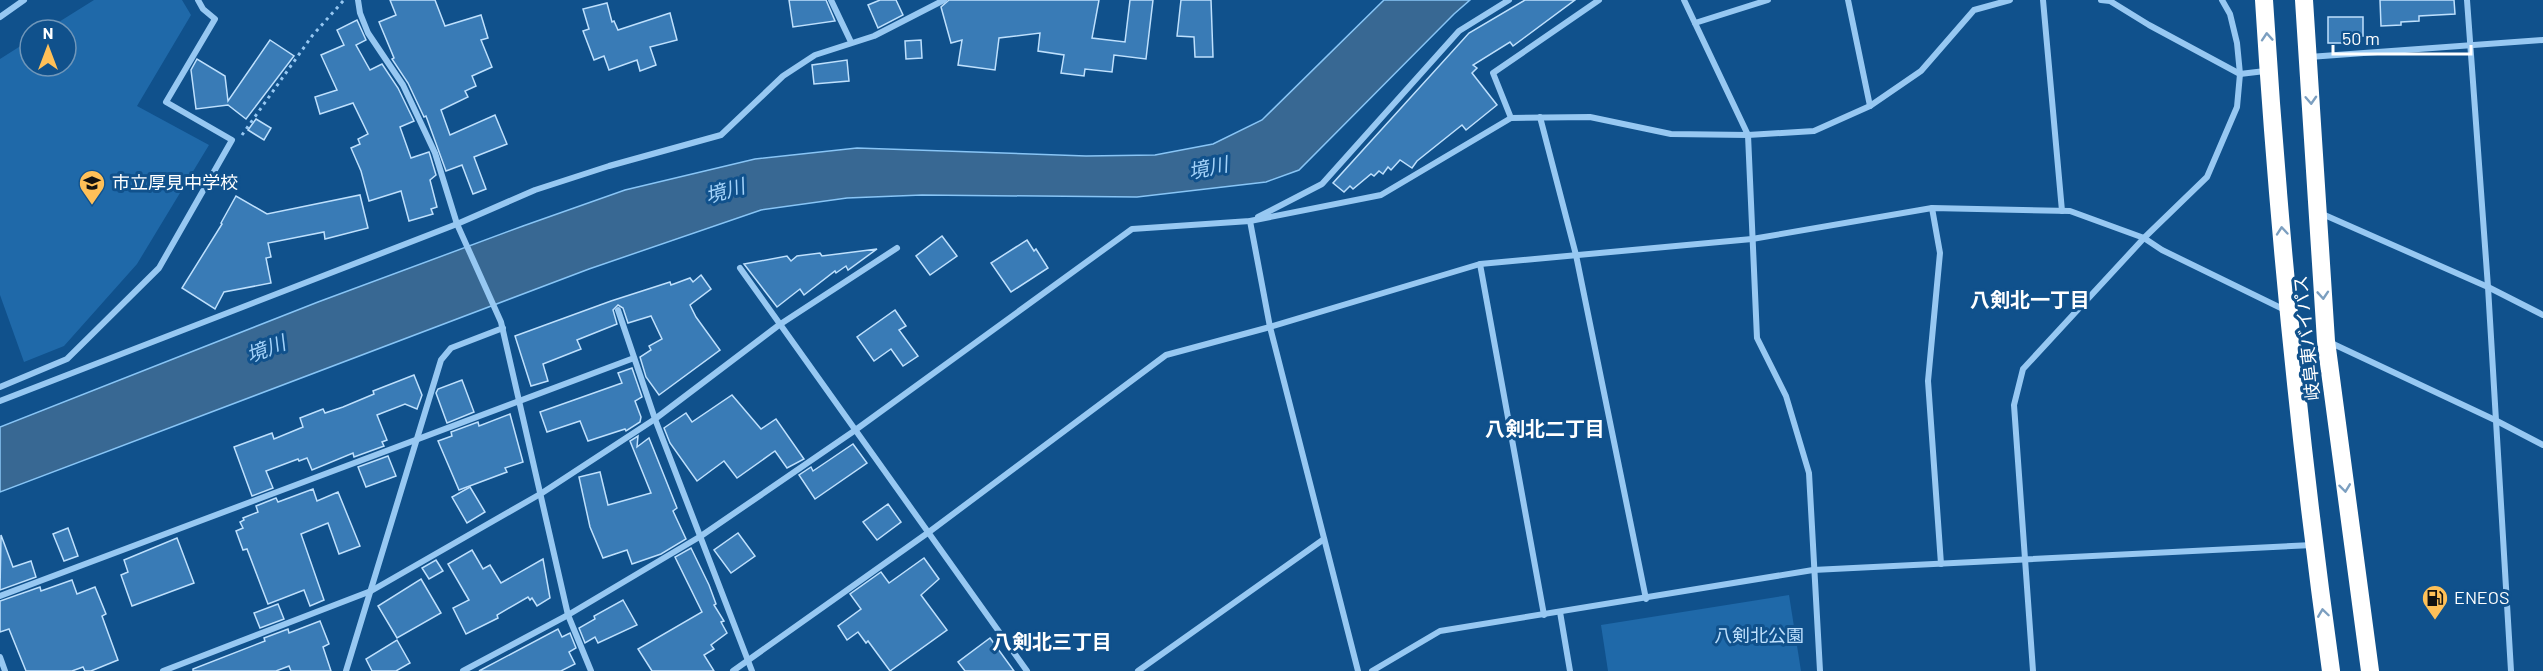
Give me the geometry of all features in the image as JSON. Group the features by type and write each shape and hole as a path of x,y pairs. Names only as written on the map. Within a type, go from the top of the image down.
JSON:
{"highway":[{"name":"岐阜東バイパス","path":"2265,0 2288,312 2314,545 2331,671"},
{"name":"岐阜東バイパス","path":"2304,0 2326,341 2370,671"}],"street":[{"path":"0,17 24,0"},
{"path":"0,387 67,359 159,267 232,140 166,102 215,20 203,9 198,0"},
{"path":"358,0 360,13 368,33 403,85 435,153 457,224 502,325 568,615 591,671"},
{"path":"831,0 851,42"},
{"path":"0,401 457,224 546,187 668,148 721,135 783,76 815,55 874,36 944,0"},
{"path":"1250,221 1322,184 1459,31 1509,0"},
{"path":"1511,118 1493,73 1599,0"},
{"path":"1684,0 1748,135 1757,338 1786,396 1809,473 1820,671"},
{"path":"1695,23 1768,0"},
{"path":"1848,0 1870,106"},
{"path":"464,671 568,615 701,536 854,431 1132,229 1250,221 1381,195 1511,118 1590,117 1671,134 1748,135 1814,131 1870,106 1921,71 1974,10 2010,0"},
{"path":"2043,0 2062,211"},
{"path":"2101,0 2110,1 2148,25 2240,74 2269,70"},
{"path":"2033,671 2014,405 2023,369 2144,237 2207,177 2237,107 2240,74 2237,43 2230,14 2223,0"},
{"path":"2467,0 2488,287 2511,671"},
{"path":"2308,57 2543,40"},
{"path":"1540,117 1576,255 1646,599"},
{"path":"1932,208 1940,253 1928,381 1941,564"},
{"path":"733,671 929,532 1166,355 1270,327 1480,264 1752,239 1932,208 2070,211 2144,237 2162,250 2288,312"},
{"path":"2317,212 2488,287 2543,315"},
{"path":"1250,221 1270,327 1358,671"},
{"path":"163,671 371,591 542,493 655,419 778,325 897,248"},
{"path":"1480,264 1544,615"},
{"path":"740,268 778,325 1027,671"},
{"path":"618,310 655,419 752,671"},
{"path":"346,671 441,360 451,348 502,325"},
{"path":"2326,341 2543,445"},
{"path":"0,596 634,358"},
{"path":"1138,671 1324,538"},
{"path":"1372,671 1440,631 1813,570 2314,545"},
{"path":"1560,612 1570,671"},
{"path":"0,657 5,671"}],"path":[{"path":"232,140 242,135 312,36 344,0"}],"green space":[{"name":"市立厚見中学校","path":"94,0 182,0 191,15 137,106 209,145 137,264 64,346 24,362 0,295 0,59 18,48 18,78 78,78 78,18 65,18"},
{"name":"八剣北公園","path":"1789,595 1801,671 1608,671 1601,625"}],"water":[{"name":"境川","path":"1384,0 1470,0 1299,170 1266,182 1137,197 922,195 847,198 761,210 589,269 0,492 0,427 318,302 625,190 755,159 857,148 1086,156 1155,155 1213,144 1262,120"}],"building":[{"path":"390,0 435,0 445,26 481,15 488,38 481,40 492,67 472,76 476,86 465,91 468,97 441,110 450,135 495,115 507,144 474,157 486,189 473,194 462,165 446,171 426,116 424,117 408,83 392,59 394,58 379,22 396,15"},
{"path":"789,0 826,0 835,21 793,27"},
{"path":"880,0 896,0 903,15 878,28 868,5"},
{"path":"949,0 1099,0 1092,38 1125,42 1130,0 1153,0 1146,59 1114,55 1112,72 1085,69 1084,76 1061,73 1064,55 1038,51 1040,33 999,38 995,70 958,65 962,40 951,43 941,7"},
{"path":"1181,0 1211,0 1213,57 1195,57 1194,37 1177,36"},
{"path":"1525,0 1575,0 1513,46 1510,42 1473,65 1477,68 1472,73 1497,105 1466,130 1462,125 1417,161 1412,168 1400,160 1391,170 1388,167 1383,174 1379,171 1374,176 1371,174 1353,189 1350,186 1344,192 1333,183 1469,33"},
{"path":"2380,0 2454,0 2455,14 2419,16 2419,21 2381,26"},
{"path":"607,3 612,22 614,21 618,30 670,13 677,40 650,47 656,65 640,71 637,60 609,70 604,56 594,60 583,31 589,29 583,9"},
{"path":"2328,17 2363,17 2363,36 2346,37 2346,43 2328,43"},
{"path":"357,20 366,40 356,45 370,70 382,64 398,88 414,121 400,127 411,158 429,152 436,175 430,180 437,207 431,209 433,214 409,221 401,191 369,201 361,171 351,148 360,144 358,139 368,134 353,103 320,114 315,97 337,90 321,55 344,45 337,30"},
{"path":"270,40 294,56 246,119 228,105 196,109 191,70 197,59 225,76 228,101"},
{"path":"921,40 922,58 906,59 905,41"},
{"path":"847,60 849,81 814,84 812,65"},
{"path":"256,119 271,128 264,140 248,130"},
{"path":"360,195 368,228 325,239 324,232 268,243 271,257 266,258 271,283 224,292 215,309 182,288 222,224 236,196 267,214"},
{"path":"942,236 957,256 930,275 916,256"},
{"path":"1027,240 1034,251 1036,249 1048,268 1011,292 991,263"},
{"path":"877,249 848,270 846,266 836,273 835,271 804,295 800,289 777,307 744,264 787,256 791,261 797,256 820,253 822,256"},
{"path":"701,275 711,289 690,305 720,350 659,395 646,377 640,357 651,350 649,346 662,339 651,316 628,323 623,308 618,305 613,310 617,324 577,340 581,349 543,364 548,381 531,386 515,336 670,282 671,285 690,278 693,282"},
{"path":"895,310 906,326 899,330 918,356 903,366 891,349 874,361 857,337"},
{"path":"632,368 642,397 635,401 641,417 640,422 626,431 625,429 588,441 580,421 547,432 540,412 622,383 618,373"},
{"path":"414,375 422,395 417,409 405,404 377,415 387,440 382,442 384,446 354,457 353,453 312,470 307,458 266,471 273,488 252,496 234,447 272,433 274,439 303,427 300,418 323,409 325,413 343,407 374,394 373,391"},
{"path":"462,380 474,412 447,423 436,393 438,389"},
{"path":"732,395 761,429 776,419 804,459 787,468 775,451 737,478 724,461 697,481 670,443 664,428 686,413 692,422"},
{"path":"510,414 523,462 505,468 507,472 459,490 438,441 452,436 451,432 478,422 479,426"},
{"path":"638,436 637,447 649,438 677,508 673,511 686,539 661,554 632,564 627,550 603,558 590,527 579,477 600,472 608,505 651,493 630,441"},
{"path":"853,444 867,463 815,499 799,475 811,467 813,471"},
{"path":"388,456 396,476 366,487 358,467"},
{"path":"470,487 485,512 467,523 452,497"},
{"path":"313,489 317,501 338,492 360,546 339,554 328,523 301,534 324,600 310,606 304,590 268,604 247,549 243,550 236,531 243,528 240,522 244,520 243,518 258,512 256,506 276,498 278,502"},
{"path":"888,504 901,522 877,540 863,522"},
{"path":"68,528 78,556 64,561 53,534"},
{"path":"738,533 755,556 731,573 714,550"},
{"path":"1,535 13,567 31,561 36,577 0,590"},
{"path":"177,538 194,583 132,606 121,575 128,572 124,560"},
{"path":"691,548 709,585 716,604 714,605 724,621 721,622 727,633 711,645 714,649 704,655 714,671 652,671 638,649 702,612 675,557"},
{"path":"472,550 483,569 490,565 501,583 543,559 550,598 537,606 532,598 530,600 528,597 497,615 498,618 466,634 453,608 469,600 448,564"},
{"path":"924,558 939,579 921,595 947,630 890,671 868,641 866,643 858,632 847,640 838,626 861,609 850,594 881,572 889,583"},
{"path":"436,560 443,571 429,579 422,568"},
{"path":"421,579 441,613 397,638 378,606"},
{"path":"72,580 77,594 95,587 106,614 102,616 118,660 91,671 85,671 83,667 72,671 26,671 9,629 0,632 0,601 40,587 41,591"},
{"path":"623,600 637,625 598,643 595,637 585,643 579,628 595,619 594,616"},
{"path":"278,604 284,619 260,628 254,613"},
{"path":"320,621 329,644 323,647 331,671 291,671 289,666 276,671 193,671 193,669 265,641 264,638 288,629 289,633"},
{"path":"558,629 562,637 570,633 576,648 569,652 575,664 561,671 479,671"},
{"path":"990,638 1014,671 965,671 958,662"},
{"path":"397,640 410,663 396,671 372,671 366,659"}],"place":[{"name":"市立厚見中学校","path":"92,206"},
{"name":"ENEOS","path":"2435,621"}],"district":[{"name":"八剣北一丁目","path":"2030,300"},
{"name":"八剣北二丁目","path":"1545,429"},
{"name":"八剣北三丁目","path":"1052,642"}]}
